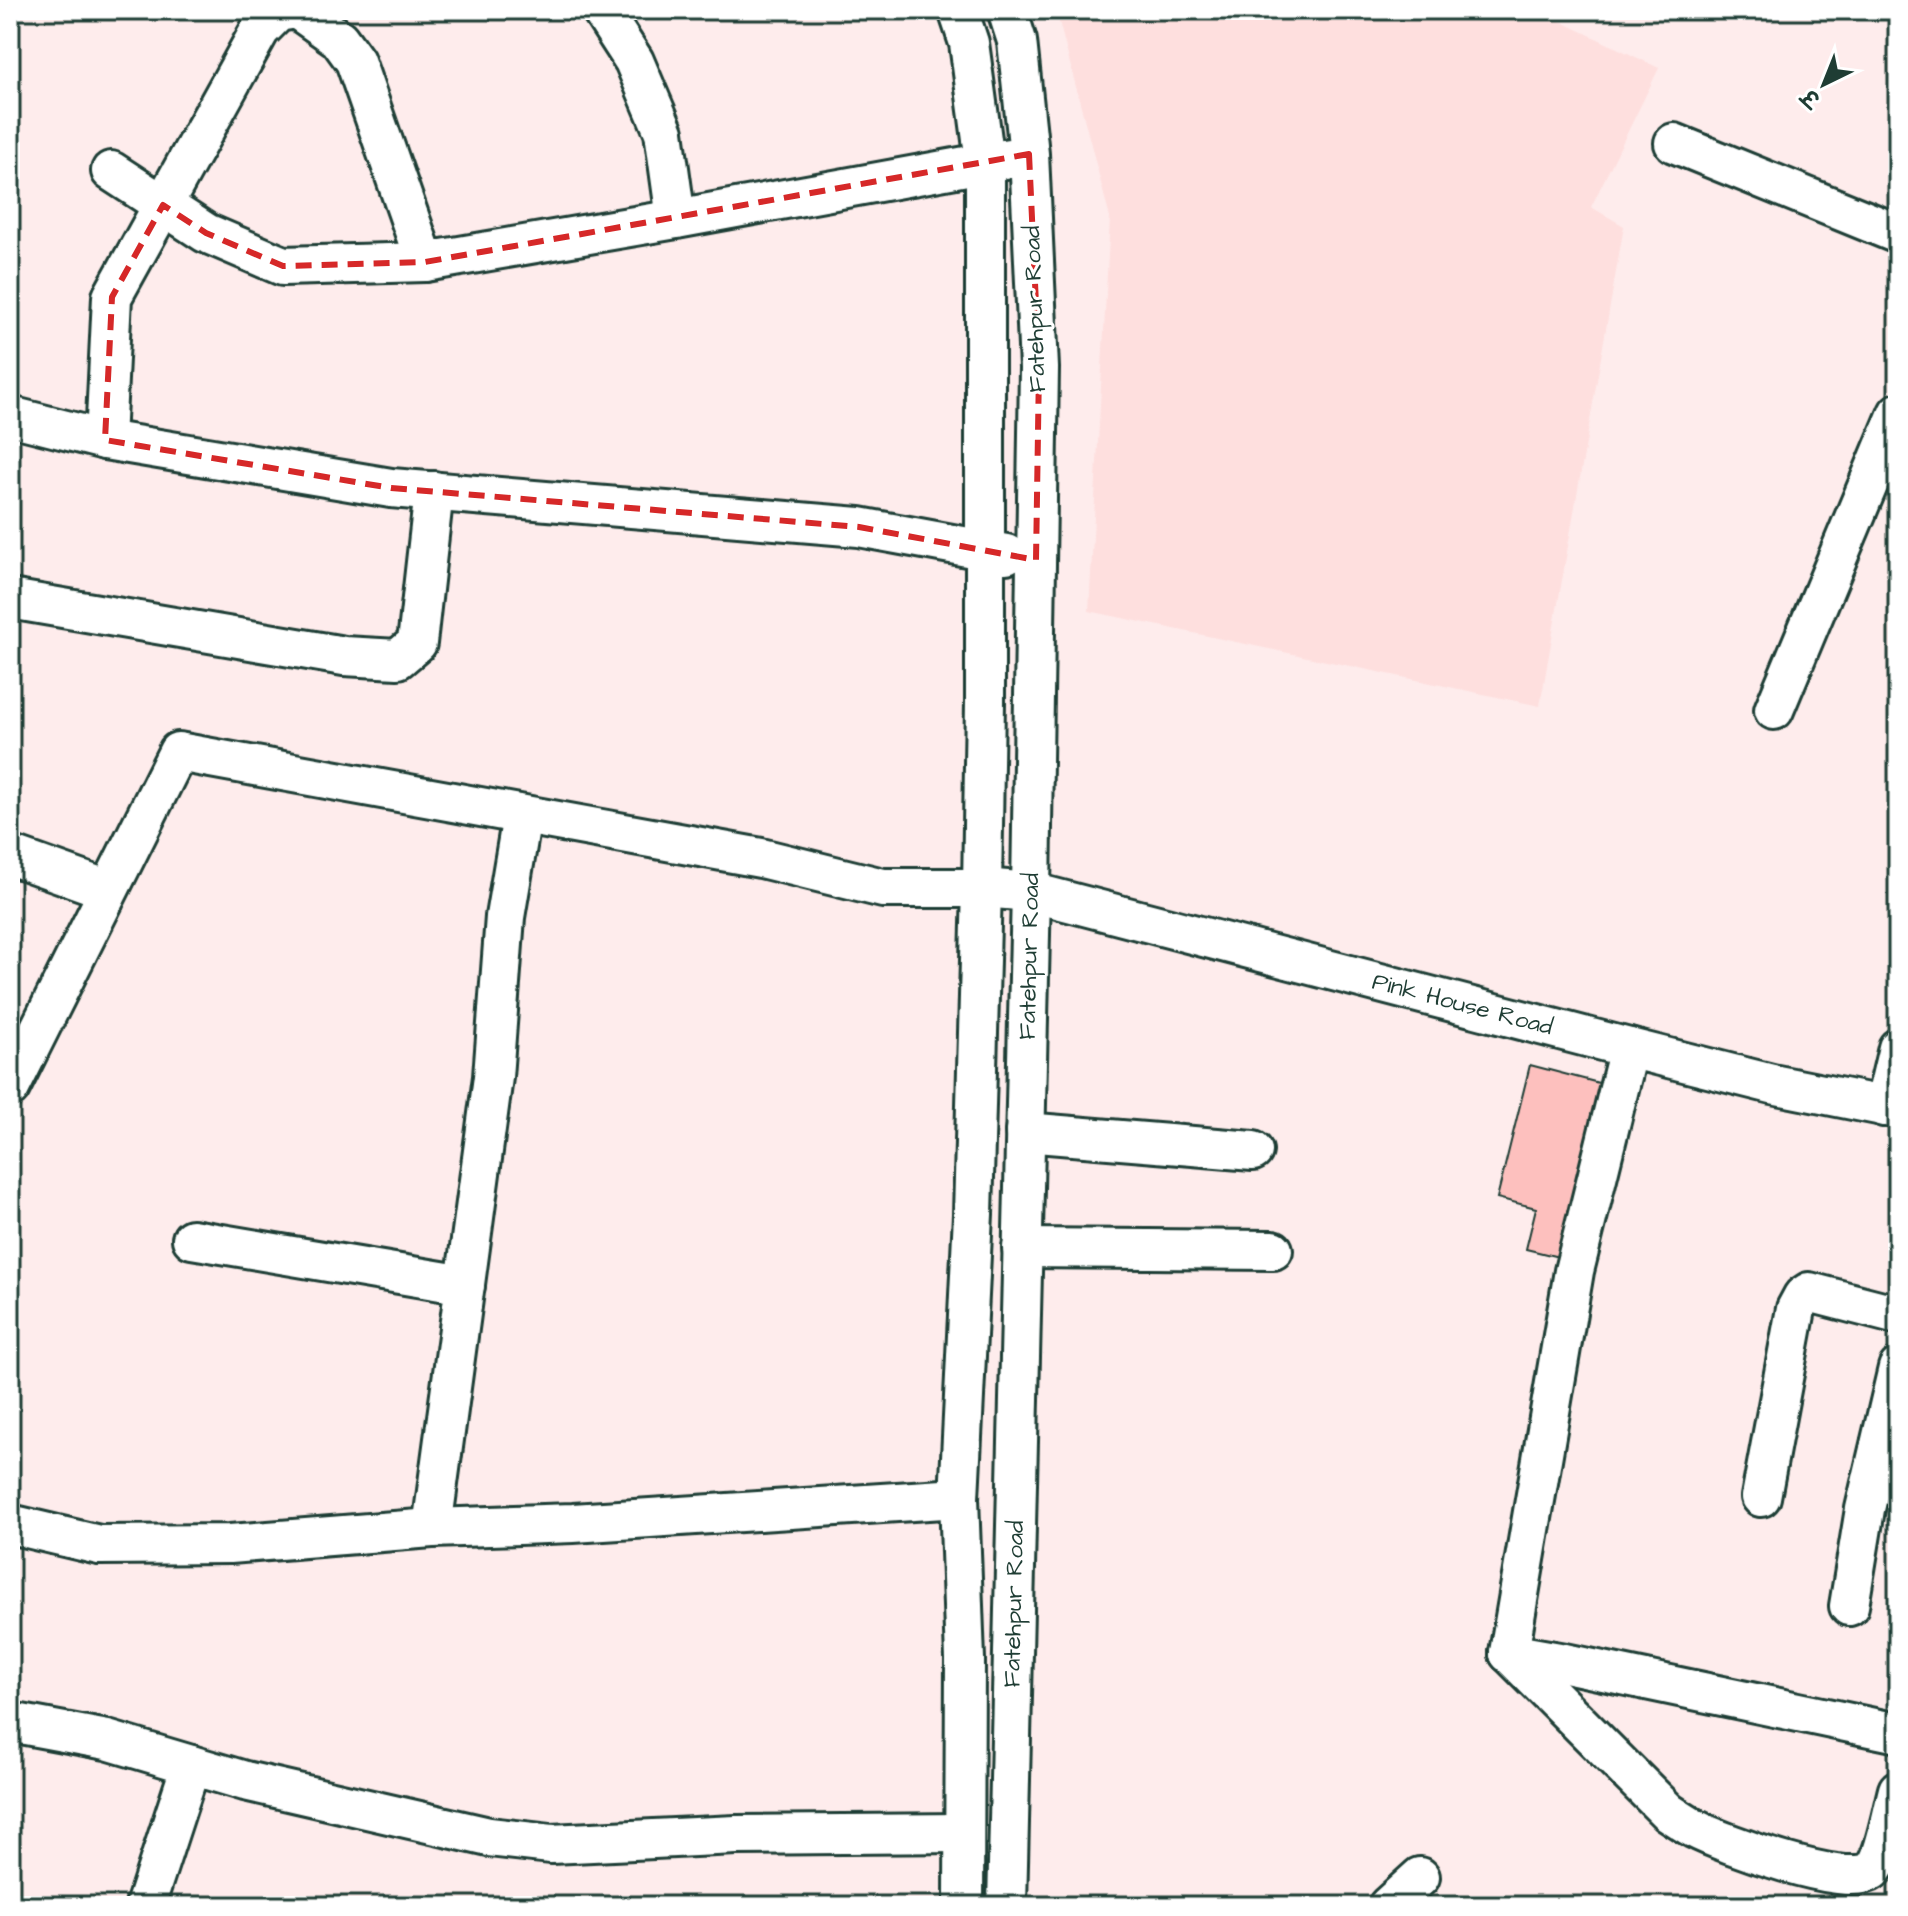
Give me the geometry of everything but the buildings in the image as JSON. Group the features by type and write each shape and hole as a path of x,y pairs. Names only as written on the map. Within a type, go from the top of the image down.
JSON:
{"street":[{"path":"105,440 112,297 260,30 278,12 290,10"},
{"path":"298,10 339,39 355,61 425,262"},
{"path":"601,10 634,61 664,132 676,219"},
{"path":"958,10 969,43 985,162 982,888 973,1214 959,1498 965,1659 964,1906"},
{"name":"Fatehpur Road","path":"1007,10 1017,41 1029,154 1039,368 1031,892 1007,1906"},
{"path":"1674,143 1898,234"},
{"path":"111,171 206,233 283,266 425,262 1029,154"},
{"path":"1774,710 1898,413"},
{"path":"10,416 105,440 391,488 859,527 1036,560"},
{"path":"10,599 344,656 398,659 417,643 434,491"},
{"name":"Pink House Road","path":"108,890 178,752 761,858 883,888 982,888 1031,892 1772,1084 1891,1108"},
{"path":"432,1528 493,1077 505,917 522,816"},
{"path":"10,855 108,890 10,1088"},
{"path":"1509,1653 1574,1271 1629,1048"},
{"path":"1891,1108 1898,1048"},
{"path":"1025,1132 1253,1151"},
{"path":"192,1239 465,1285"},
{"path":"1022,1248 1273,1250"},
{"path":"1761,1497 1798,1303 1803,1296 1809,1292 1898,1315"},
{"path":"1849,1606 1882,1513 1898,1368"},
{"path":"10,1524 99,1545 230,1544 432,1528 573,1523 959,1498"},
{"path":"1509,1653 1898,1733"},
{"path":"1509,1653 1668,1812 1696,1830 1789,1865 1856,1877 1872,1870 1880,1856 1898,1790"},
{"path":"10,1722 107,1740 245,1781 489,1837 551,1844 736,1835 964,1833"},
{"path":"145,1906 191,1765"},
{"path":"1388,1906 1420,1877"}],"highlighted area":[{"path":"1029,154 1039,368 1036,560 859,527 391,488 105,440 112,297 163,205 206,233 283,266 425,262"}],"shaded area":[{"path":"1056,10 1537,10 1659,68 1591,207 1624,226 1540,706 1089,611 1110,218"}]}
